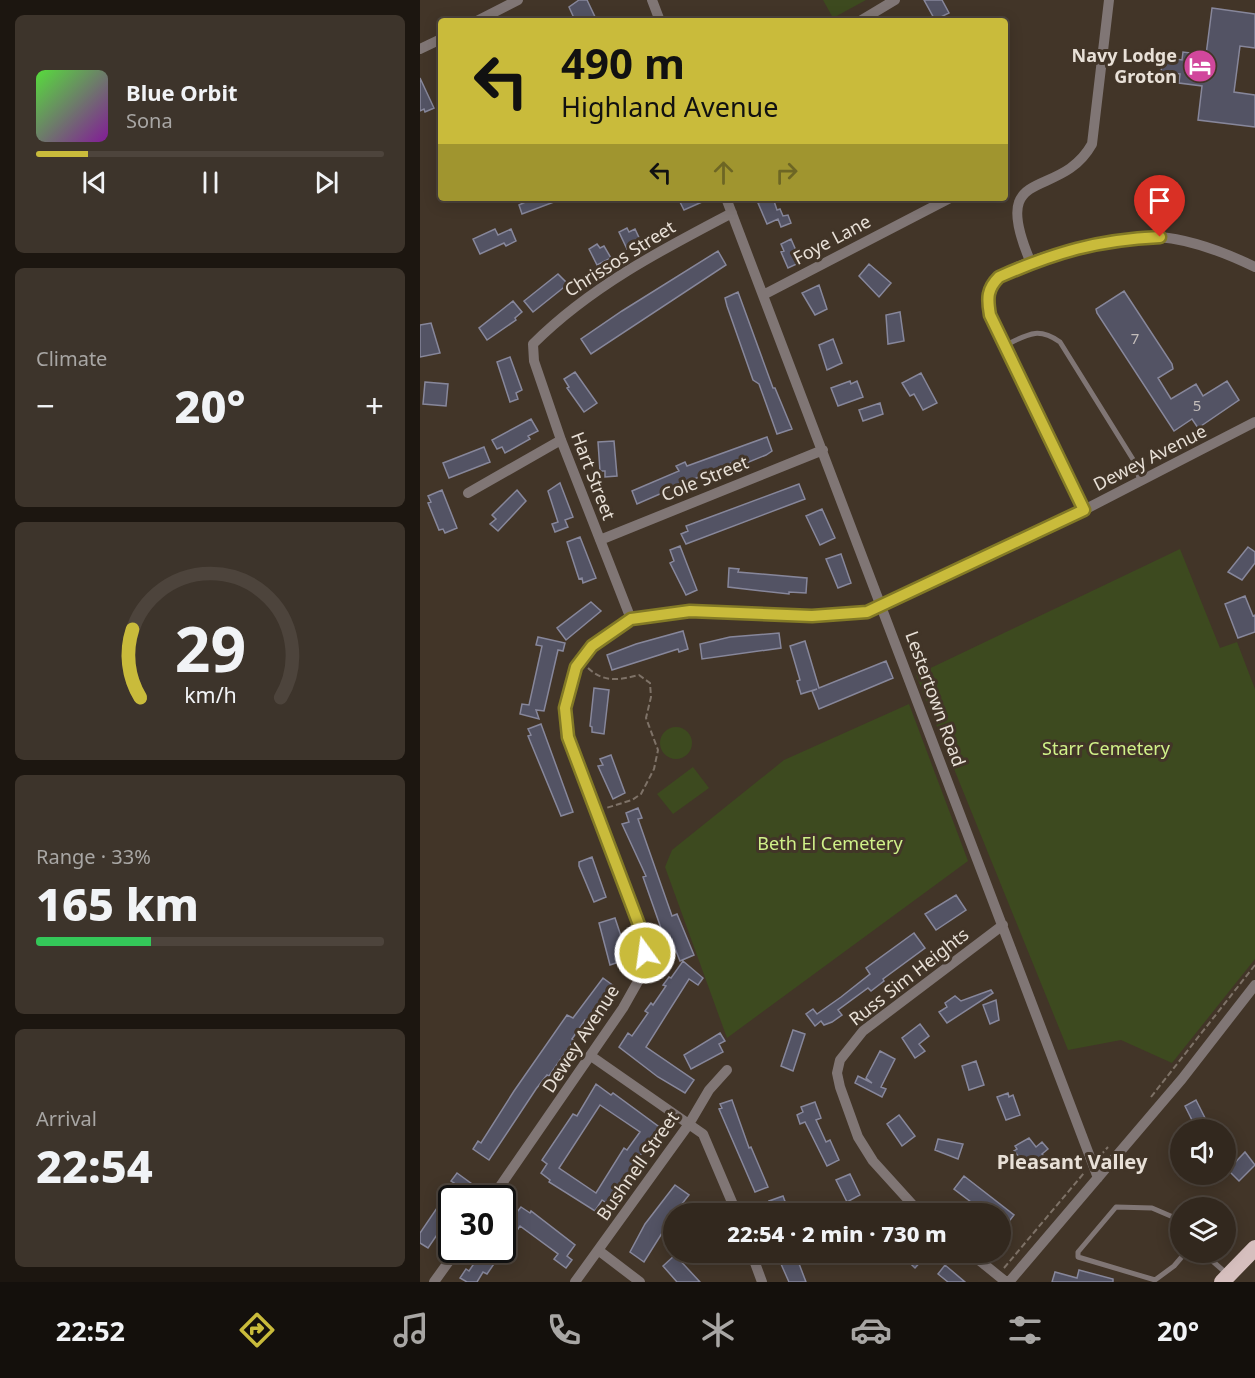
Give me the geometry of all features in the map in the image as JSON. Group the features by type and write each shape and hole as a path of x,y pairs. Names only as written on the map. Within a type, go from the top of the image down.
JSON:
{"highway":[{"path":"1225,1279 1255,1248"}],"street":[{"path":"483,18 518,0"},
{"path":"651,0 659,18"},
{"path":"865,18 895,0"},
{"path":"1031,263 1018,233 1015,214 1022,197 1037,183 1069,170 1083,159 1092,144 1109,0"},
{"path":"420,49 438,42"},
{"name":"Lestertown Road","path":"729,201 1098,1178"},
{"name":"Foye Lane","path":"763,295 944,201"},
{"name":"Chrissos Street","path":"533,344 558,318 586,297 652,256 732,213"},
{"path":"1084,510 990,315 987,297 991,285 999,277 1031,263 1075,247 1115,239 1160,237 1198,244 1255,267"},
{"name":"Hart Street","path":"533,344 534,361 561,440 631,619"},
{"name":"Dewey Avenue","path":"501,1185 623,1008 645,969 641,930 594,812 568,737 565,708 576,667 592,646 631,619 690,611 812,616 867,612 1084,510 1255,422"},
{"path":"468,493 561,440"},
{"name":"Cole Street","path":"600,540 823,450"},
{"name":"Russ Sim Heights","path":"911,1203 873,1161 858,1137 840,1087 837,1073 840,1060 862,1031 1003,926"},
{"path":"983,1263 1004,1280 1098,1178 1182,1079 1255,985"},
{"path":"591,1056 703,1134 732,1203"},
{"name":"Bushnell Street","path":"575,1282 688,1124 709,1090 727,1070"},
{"path":"598,1250 640,1282"},
{"path":"434,1282 448,1263"},
{"path":"755,1263 762,1282"}],"lane":[{"path":"1004,346 1031,333 1047,333 1060,342 1134,461 1140,481"},
{"path":"1170,1216 1152,1208 1116,1207 1078,1252 1078,1257 1155,1280 1177,1263"},
{"path":"1211,1263 1225,1279"}],"path":[{"path":"582,660 600,677 618,680 639,675 650,683 651,697 646,718 658,750 654,769 641,794 632,800 594,812"},
{"path":"1150,1098 1255,965"},
{"path":"1004,1280 1093,1164 1115,1140"}],"green space":[{"path":"823,0 866,0 833,18"},
{"name":"Starr Cemetery","path":"1180,549 1220,648 1237,642 1255,689 1255,959 1172,1063 1121,1040 1068,1050 916,675"},
{"name":"Beth El Cemetery","path":"909,704 968,861 727,1038 665,867 672,850 784,760"},
{"path":"676,727 687,732 692,743 687,754 676,759 665,754 660,743 665,732"},
{"path":"693,767 709,788 673,814 657,794"}],"building":[{"path":"579,0 587,0 596,18 574,18 569,7"},
{"path":"924,0 942,0 949,13 934,18"},
{"name":"Navy Lodge Groton","path":"1212,8 1255,14 1255,48 1240,46 1234,92 1255,95 1255,127 1198,120 1202,86 1179,83 1180,74 1161,72 1163,57 1182,60 1183,52 1206,55"},
{"path":"420,78 434,108 425,112 424,109 420,111"},
{"path":"528,201 557,201 522,214 519,205"},
{"path":"680,201 704,201 684,210"},
{"path":"774,201 777,210 780,209 783,216 788,215 791,223 781,227 778,219 767,224 758,203"},
{"path":"627,228 629,232 635,229 641,242 627,249 619,232"},
{"path":"495,229 498,235 511,229 516,241 506,246 504,243 480,254 473,239"},
{"path":"791,239 801,262 788,268 781,252 784,251 781,244"},
{"path":"597,244 600,248 604,246 611,258 597,265 589,249"},
{"path":"718,251 726,265 591,354 581,339"},
{"path":"869,264 891,283 879,297 859,276"},
{"path":"558,274 568,284 533,312 524,301"},
{"path":"819,285 827,309 815,315 802,293"},
{"path":"1124,291 1172,364 1173,369 1158,378 1171,399 1196,384 1203,396 1227,381 1239,400 1198,428 1192,419 1174,431 1097,313 1096,309"},
{"path":"738,292 773,388 775,388 792,429 777,434 759,384 753,380 727,306 725,298"},
{"path":"513,301 522,312 515,318 516,320 487,340 479,328"},
{"path":"900,312 904,341 888,344 886,315"},
{"path":"431,323 440,353 420,357 420,325"},
{"path":"833,339 842,363 827,370 819,345"},
{"path":"510,357 522,390 516,393 518,399 510,402 497,362"},
{"path":"575,372 597,403 584,412 567,388 569,387 564,379"},
{"path":"921,373 937,403 923,410 914,394 910,396 902,383"},
{"path":"850,381 851,384 857,381 863,397 838,406 831,388"},
{"path":"425,382 448,384 446,406 423,404"},
{"path":"880,403 883,414 863,421 859,410"},
{"path":"531,419 538,431 528,436 530,439 505,453 502,447 497,449 492,440"},
{"path":"767,437 772,451 766,455 739,466 732,466 731,463 637,504 632,491 679,471 676,466 685,462 687,466"},
{"path":"614,441 617,476 605,477 605,471 600,471 598,442"},
{"path":"484,447 490,462 449,478 443,463"},
{"path":"560,483 573,517 565,520 568,527 555,532 552,524 558,522 548,491"},
{"path":"799,484 805,499 686,544 681,534 688,531 686,526"},
{"path":"442,490 457,528 445,533 443,529 439,530 428,503 431,502 428,496"},
{"path":"517,490 526,501 498,531 490,524 496,519 492,515"},
{"path":"822,509 835,538 820,545 806,516"},
{"path":"580,537 596,578 583,583 582,578 579,579 567,542"},
{"path":"680,546 697,590 686,595 670,563 674,561 670,550"},
{"path":"1248,547 1255,552 1255,563 1242,580 1228,572"},
{"path":"841,554 851,583 838,588 826,559"},
{"path":"729,568 739,569 738,572 807,578 806,593 789,592 789,594 728,587"},
{"path":"1245,596 1253,616 1255,615 1255,632 1238,638 1225,604"},
{"path":"591,602 601,611 566,640 557,628"},
{"path":"683,631 688,649 679,652 678,649 612,670 607,655"},
{"path":"779,633 781,648 702,659 700,644 730,637"},
{"path":"538,637 565,643 563,651 558,650 544,711 536,710 539,719 520,714 522,704 529,705 542,646 536,645"},
{"path":"805,641 819,688 886,661 893,678 819,709 812,691 817,689 801,694 797,681 800,680 790,646"},
{"path":"594,688 609,690 604,734 592,732 590,726"},
{"path":"541,724 573,812 561,816 528,736 531,735 528,729"},
{"path":"611,755 625,793 613,799 598,766 603,765 600,759"},
{"path":"638,808 642,818 638,819 672,916 677,914 694,955 680,961 674,946 668,948 643,877 646,876 622,824 629,822 626,813"},
{"path":"592,857 606,897 594,902 579,866 579,862"},
{"path":"956,895 966,910 936,930 925,914"},
{"path":"615,918 624,945 618,947 622,961 610,965 599,923"},
{"path":"914,933 925,948 883,979 884,981 871,991 868,988 838,1010 842,1015 832,1022 824,1025 821,1021 815,1026 806,1014 813,1009 817,1014 841,997 870,974 866,968"},
{"path":"683,961 703,978 698,985 689,979 646,1047 694,1080 685,1093 658,1077 619,1047 628,1033 632,1036 648,1013 645,1011 651,1003 653,1005 666,986 663,985"},
{"path":"603,978 615,987 589,1022 585,1020 572,1039 574,1040 549,1076 547,1075 536,1089 489,1160 473,1149 478,1141 481,1143 567,1015 573,1018"},
{"path":"991,990 993,993 947,1023 939,1012 947,1007 945,1003 955,996 961,1001"},
{"path":"996,1000 999,1020 990,1024 983,1005"},
{"path":"920,1024 929,1036 919,1044 925,1051 915,1058 902,1038"},
{"path":"793,1030 805,1034 793,1071 781,1066"},
{"path":"720,1033 725,1041 719,1044 723,1052 691,1069 684,1055"},
{"path":"880,1051 895,1059 881,1087 886,1089 882,1097 855,1083 858,1076 872,1083 866,1078"},
{"path":"976,1061 984,1085 969,1090 962,1066"},
{"path":"596,1084 611,1095 613,1093 662,1129 652,1144 649,1142 608,1204 602,1200 595,1211 549,1182 550,1180 541,1173 547,1164 542,1160 573,1114 577,1116","holes":["600,1105 640,1132 627,1150 624,1148 596,1193 559,1168"]},
{"path":"1008,1093 1009,1097 1013,1095 1020,1115 1006,1120 997,1097"},
{"path":"732,1100 749,1148 751,1147 768,1187 755,1192 719,1109 722,1108 720,1104"},
{"path":"1196,1100 1206,1119 1192,1119 1185,1106"},
{"path":"815,1102 821,1118 816,1120 826,1142 830,1140 839,1160 827,1166 805,1122 800,1124 797,1115 803,1112 801,1107"},
{"path":"899,1115 915,1136 902,1146 887,1124"},
{"path":"1029,1138 1036,1147 1042,1142 1048,1149 1042,1154 1045,1157 1030,1170 1014,1151 1017,1149 1015,1146"},
{"path":"938,1139 963,1144 958,1159 935,1150"},
{"path":"1245,1152 1255,1165 1239,1181 1236,1178 1236,1162"},
{"path":"457,1173 472,1184 453,1185 454,1183 451,1181"},
{"path":"850,1174 860,1195 847,1202 836,1180"},
{"path":"964,1176 999,1203 972,1203 954,1189"},
{"path":"675,1185 689,1195 683,1203 663,1203 663,1232 644,1262 630,1252 645,1224"},
{"path":"783,1196 786,1203 770,1203 769,1201"},
{"path":"438,1207 438,1233 428,1248 420,1243 420,1233"},
{"path":"521,1207 530,1213 531,1211 575,1245 567,1256 572,1260 566,1268 554,1259 558,1254 520,1226 516,1232 516,1213"},
{"path":"474,1263 495,1263 487,1274 483,1272 477,1282 467,1282 460,1278 466,1269 469,1271"},
{"path":"666,1263 682,1263 700,1282 677,1282 663,1266"},
{"path":"799,1263 806,1282 789,1282 781,1264"},
{"path":"910,1263 920,1263 915,1268"},
{"path":"945,1265 965,1282 948,1282 938,1274"},
{"path":"1079,1270 1113,1279 1113,1282 1052,1282 1055,1272 1077,1278"}],"place":[{"name":"Navy Lodge Groton","path":"1200,66"}],"district":[{"name":"Pleasant Valley","path":"1072,1162"}],"route":[{"path":"645,953 641,930 594,812 568,737 565,708 576,667 592,646 631,619 690,611 722,610 812,616 867,612 1084,510 990,315 987,297 991,285 999,277 1075,247 1115,239 1160,237"}]}
